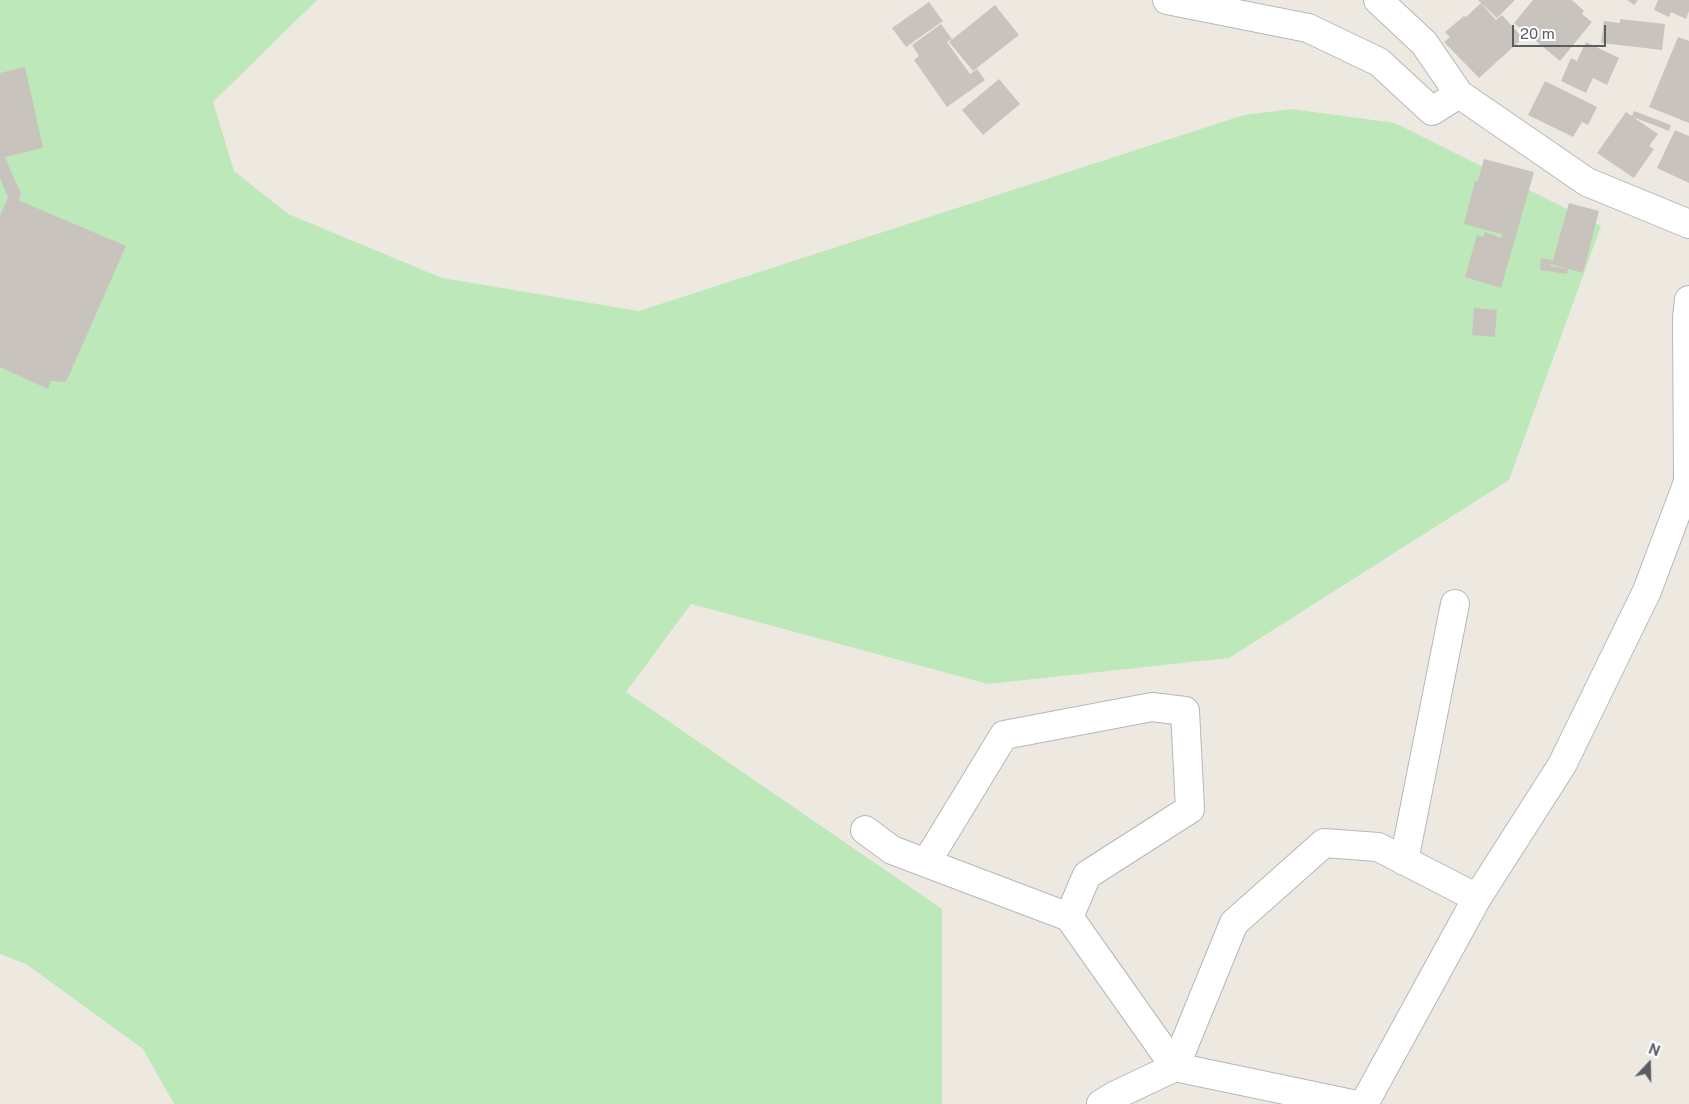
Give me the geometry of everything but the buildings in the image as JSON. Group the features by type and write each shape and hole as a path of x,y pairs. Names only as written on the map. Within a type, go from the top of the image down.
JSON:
{"street":[{"path":"1166,0 1308,28 1379,62 1432,111 1459,94"},
{"path":"1378,0 1424,43 1459,94 1587,182 1689,224"},
{"path":"1364,1104 1477,898 1562,765 1647,592 1688,482 1687,318 1689,300"},
{"path":"1404,861 1455,604"},
{"path":"926,863 1004,734 1152,706 1185,711 1190,809 1087,875 1068,917"},
{"path":"865,830 892,850 1068,917 1175,1067"},
{"path":"1175,1067 1234,923 1324,842 1378,848 1477,898"},
{"path":"1101,1104 1175,1067 1352,1104"}],"green space":[{"path":"0,0 317,0 213,102 234,171 288,214 442,278 639,311 1244,115 1292,109 1395,123 1601,226 1509,480 1229,658 988,684 691,604 626,692 942,909 942,1104 174,1104 143,1049 26,964 0,954"}]}
